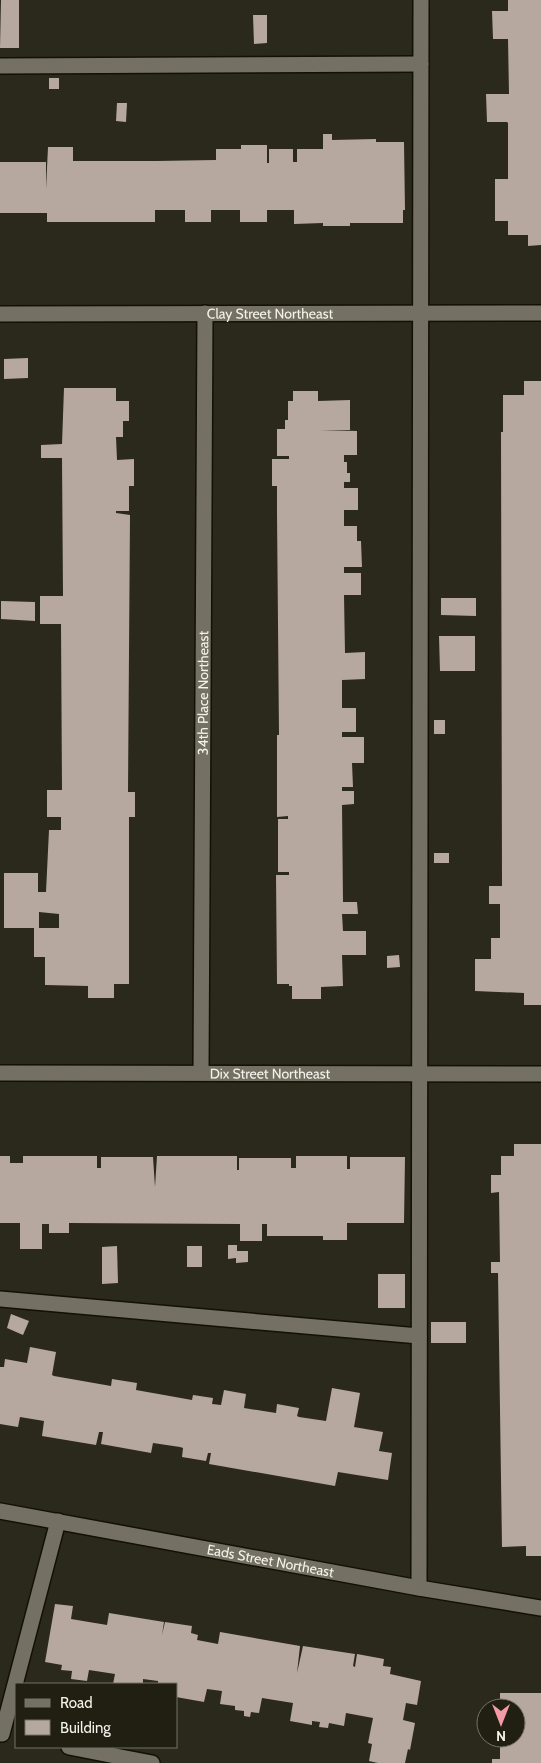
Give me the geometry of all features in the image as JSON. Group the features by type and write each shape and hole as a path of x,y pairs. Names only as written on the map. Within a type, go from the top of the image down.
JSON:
{"street":[{"path":"419,1588 421,0"},
{"path":"0,66 421,64"},
{"name":"34th Place Northeast","path":"202,1073 206,313"},
{"name":"Clay Street Northeast","path":"0,314 541,313"},
{"name":"Dix Street Northeast","path":"0,1073 541,1074"},
{"path":"0,1299 419,1336"},
{"name":"Eads Street Northeast","path":"0,1511 419,1588 541,1608"},
{"path":"18,1683 58,1521"},
{"path":"6,1734 15,1697"},
{"path":"74,1748 152,1763"}],"building":[{"path":"1,0 19,0 19,48 0,48"},
{"path":"508,0 541,0 541,245 528,246 528,235 508,235 508,221 495,221 495,179 508,179 508,123 487,122 486,94 509,94 508,39 493,39 492,11 508,11"},
{"path":"253,15 267,15 267,43 254,44"},
{"path":"49,78 59,78 59,89 49,89"},
{"path":"117,103 127,103 126,122 116,121"},
{"path":"323,134 332,134 332,140 376,139 376,142 404,142 405,210 403,210 403,223 350,223 350,226 323,226 323,223 294,224 294,210 267,210 267,222 240,222 240,210 211,210 211,222 185,222 185,210 155,210 155,222 47,222 47,213 0,213 0,162 46,162 46,189 48,147 73,147 73,161 156,161 216,160 216,149 241,149 241,145 267,145 267,163 269,163 269,149 293,149 293,162 297,162 297,149 323,149"},
{"path":"28,358 28,378 4,379 4,359"},
{"path":"524,381 541,381 541,1005 524,1005 524,993 475,991 475,959 491,959 491,938 500,938 500,904 489,904 489,886 502,886 501,432 503,432 503,395 524,395"},
{"path":"64,388 116,388 116,401 129,401 129,421 123,421 123,437 116,437 117,460 134,459 134,486 129,486 129,511 116,511 116,513 130,515 128,792 135,792 135,817 129,817 129,984 114,984 114,998 88,998 88,986 45,985 45,957 34,957 34,928 4,928 4,873 38,873 38,892 46,892 49,830 61,830 61,817 47,817 47,790 62,790 61,624 40,624 40,596 63,596 62,458 41,458 41,445 62,444","holes":["39,912 59,914 59,928 39,928"]},
{"path":"293,391 318,391 318,401 350,400 350,430 320,430 357,431 357,455 344,455 344,462 347,462 347,473 350,473 350,482 344,482 344,488 358,488 358,510 344,510 344,526 357,526 357,541 361,541 362,567 344,567 344,573 361,573 361,595 344,595 345,653 365,652 365,679 342,680 342,708 356,708 356,732 342,732 342,737 364,737 364,763 352,763 353,787 342,787 342,791 354,791 354,804 342,805 343,902 357,902 358,914 342,914 343,931 366,931 366,955 342,955 343,986 321,987 321,999 292,999 292,986 289,986 289,984 277,984 276,875 289,875 289,872 278,872 278,819 288,819 288,816 277,817 277,735 279,735 277,486 272,486 272,459 289,459 289,456 277,456 277,429 285,429 285,420 288,420 288,401 293,401"},
{"path":"441,598 476,598 476,616 441,615"},
{"path":"1,601 35,602 35,621 1,619"},
{"path":"439,636 475,636 475,671 440,671"},
{"path":"434,720 445,720 445,734 434,734"},
{"path":"434,853 449,853 449,863 434,863"},
{"path":"399,955 400,967 387,968 387,956"},
{"path":"514,1144 541,1144 541,1556 526,1556 526,1546 502,1547 498,1273 491,1273 491,1262 500,1262 499,1192 491,1193 491,1175 501,1175 501,1156 514,1156"},
{"path":"0,1156 10,1156 10,1163 23,1163 23,1156 97,1156 97,1168 101,1168 101,1157 153,1157 155,1187 157,1156 237,1156 237,1170 239,1170 239,1158 291,1158 291,1168 296,1168 296,1156 347,1156 347,1169 350,1169 350,1157 405,1157 404,1223 347,1223 347,1240 323,1240 323,1236 267,1236 267,1224 262,1224 262,1241 240,1241 240,1224 69,1223 69,1233 49,1233 49,1224 42,1224 42,1249 20,1249 20,1223 0,1223"},
{"path":"228,1245 237,1245 237,1251 248,1251 248,1262 236,1263 236,1258 228,1259"},
{"path":"117,1246 118,1283 102,1284 102,1247"},
{"path":"187,1246 202,1246 202,1267 187,1267"},
{"path":"378,1274 405,1274 405,1308 378,1308"},
{"path":"11,1314 29,1321 23,1335 7,1328"},
{"path":"431,1322 466,1322 466,1343 431,1343"},
{"path":"30,1347 56,1352 52,1375 54,1376 111,1386 112,1379 137,1383 136,1390 192,1400 193,1395 213,1398 212,1404 221,1405 224,1390 246,1394 244,1408 276,1413 277,1404 299,1408 297,1416 299,1417 326,1421 332,1388 360,1393 354,1427 383,1432 379,1451 392,1453 388,1480 338,1472 335,1486 209,1464 211,1453 208,1453 206,1461 182,1457 183,1448 180,1447 153,1443 151,1453 101,1444 103,1432 99,1432 96,1445 42,1436 44,1421 20,1417 18,1427 0,1424 0,1367 4,1367 5,1359 27,1363"},
{"path":"55,1604 73,1606 71,1619 107,1625 109,1613 164,1622 162,1635 165,1622 192,1626 191,1633 198,1635 197,1640 218,1644 220,1632 300,1646 297,1673 303,1646 355,1654 353,1666 355,1667 357,1654 384,1659 383,1666 391,1667 390,1674 421,1681 417,1705 406,1703 403,1720 415,1723 410,1750 408,1749 405,1763 378,1763 369,1761 372,1744 368,1743 373,1718 346,1713 344,1726 329,1723 328,1728 319,1727 320,1722 312,1721 312,1725 290,1721 293,1703 262,1698 259,1713 251,1712 250,1717 244,1716 244,1711 235,1710 235,1706 220,1704 222,1691 207,1689 204,1702 178,1697 178,1683 158,1683 158,1681 143,1679 143,1683 113,1683 115,1674 89,1670 87,1681 71,1679 72,1671 61,1670 62,1665 45,1662"},
{"path":"500,1693 541,1693 541,1763 492,1763 492,1759 500,1759 500,1748 526,1748 526,1698 500,1698"}]}
